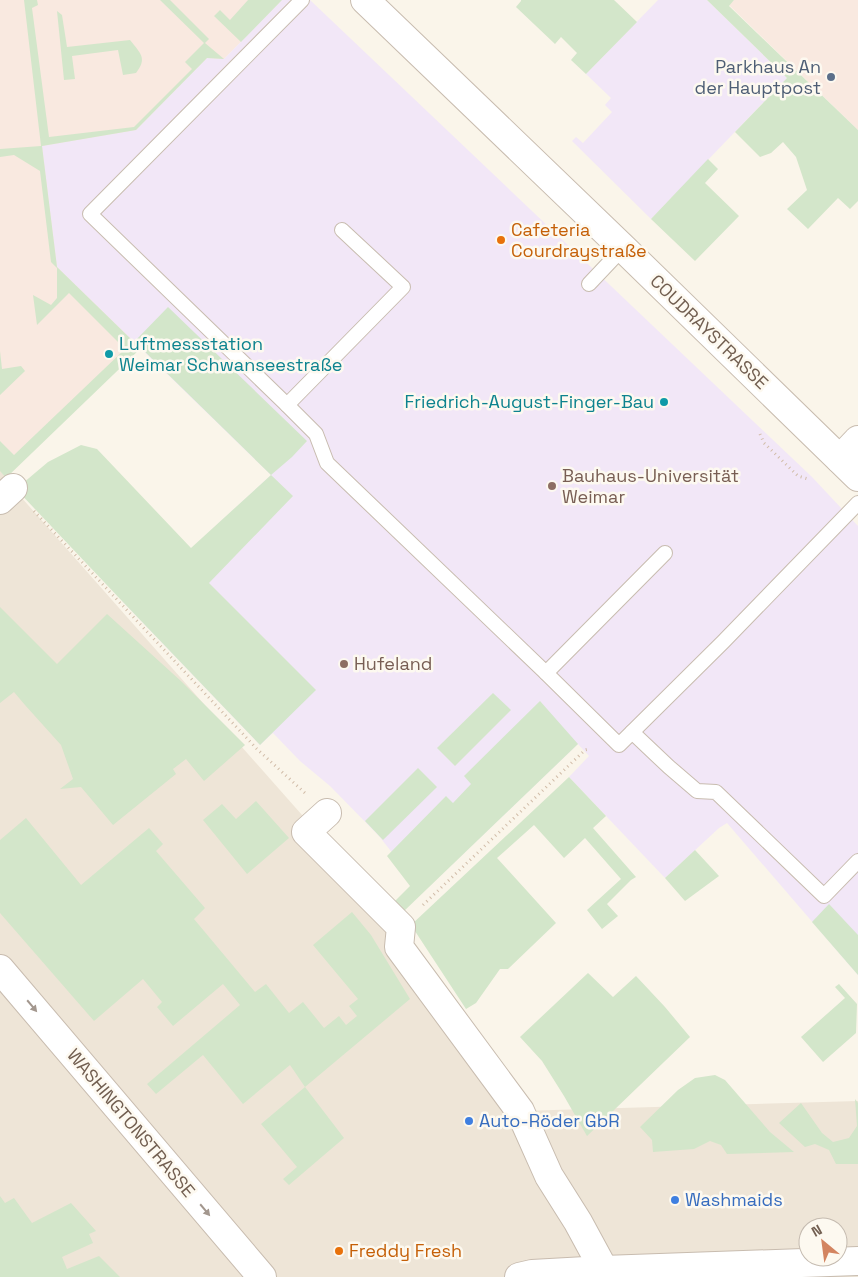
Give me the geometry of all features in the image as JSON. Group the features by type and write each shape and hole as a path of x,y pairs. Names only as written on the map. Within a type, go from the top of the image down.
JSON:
{"street":[{"name":"COUDRAYSTRASSE","path":"365,0 623,248 852,459"},
{"path":"327,813 306,832 401,927 399,947 520,1111 549,1176 578,1222 604,1270"},
{"name":"WASHINGTONSTRASSE","path":"0,969 262,1277"},
{"path":"519,1277 532,1274 604,1270 858,1261"}],"lane":[{"path":"302,0 90,214 316,434 326,463 619,745 723,642 858,503"},
{"path":"287,405 403,287 342,230"},
{"path":"589,284 623,248"},
{"path":"546,673 665,552"},
{"path":"632,732 668,767 697,791 716,792 824,896 858,861"}],"path":[{"path":"760,434 764,444 798,476 808,479"},
{"path":"776,463 780,459"},
{"path":"4,490 257,749 327,813"},
{"path":"401,927 585,750"}],"shaded area":[{"path":"0,0 282,0 224,59 140,348 0,470"},
{"name":"Bauhaus-Universität Weimar","path":"282,0 310,0 812,477 858,526 858,975 727,823 719,828 665,878 569,777 589,756 578,744 423,892 379,836 330,786 300,761 273,733 260,745 122,601 191,549 271,475 57,267 42,146 136,130 207,58 224,59"},
{"path":"658,0 707,0 787,78 651,219 572,141 576,137 583,143 612,112 605,105 611,98 586,74"},
{"name":"Parkhaus An der Hauptpost","path":"734,0 858,0 858,130 729,5"},
{"path":"0,470 13,488 401,927 520,1111 858,1101 858,1277 0,1277"}],"green space":[{"path":"24,0 37,0 38,5 32,8 49,137 134,127 192,69 185,62 204,43 160,0 170,0 209,39 205,43 224,59 207,58 136,130 42,146 57,267 134,342 168,307 307,441 271,475 141,348 6,478 0,471 0,441 14,455 125,349 69,293 37,325 33,295 51,305 57,298 57,268 51,262 40,171 14,155 0,157 0,149 41,146"},
{"path":"248,0 282,0 241,42 214,16 220,10 230,20"},
{"path":"521,0 614,0 637,22 586,74 571,60 577,53 561,37 555,44 516,7"},
{"path":"707,0 734,0 729,6 858,130 858,201 850,209 838,198 808,229 787,209 807,190 796,157 783,142 771,153 760,157 735,132 787,78"},
{"path":"57,11 62,15 67,47 130,40 141,56 142,63 140,68 136,73 123,75 118,50 72,56 75,79 64,80"},
{"path":"708,159 718,169 705,183 739,216 695,261 651,219"},
{"path":"0,351 2,369 21,366 25,371 0,395"},
{"path":"81,445 97,449 191,548 271,475 293,496 209,583 316,690 260,745 16,489 48,462"},
{"path":"0,607 57,664 107,614 182,682 245,745 204,781 186,759 173,769 176,774 113,825 81,787 60,789 73,779 61,745 14,692 0,703"},
{"path":"493,693 511,710 455,766 437,748"},
{"path":"540,701 578,744 402,913 393,903 410,886 387,856 446,796 453,803 471,784 464,776"},
{"path":"418,768 437,787 383,840 365,821"},
{"path":"569,777 606,816 593,828 636,877 607,904 618,916 602,929 587,910 621,879 585,838 564,858 534,825 497,858 556,923 508,969 500,969 476,1003 466,1009 411,925"},
{"path":"256,801 289,838 247,874 203,820 222,804 236,819"},
{"path":"26,818 81,885 149,828 163,844 156,851 205,908 194,919 255,992 266,984 289,1013 303,1002 324,1028 339,1016 346,1025 357,1016 349,1006 358,999 313,945 352,912 371,935 410,999 305,1087 290,1065 243,1104 203,1055 156,1094 147,1084 240,1005 223,984 173,1026 157,1007 162,1002 143,979 94,1021 0,913 0,840"},
{"path":"695,850 719,876 685,901 665,878"},
{"path":"829,904 858,935 858,975 812,922"},
{"path":"588,973 613,997 636,976 690,1037 587,1136 542,1061 520,1037"},
{"path":"839,984 857,1004 856,1033 823,1062 801,1037 845,998 835,987"},
{"path":"715,1075 725,1080 770,1132 794,1152 727,1154 721,1145 710,1141 694,1149 653,1152 652,1140 640,1127 678,1090 695,1078"},
{"path":"305,1087 344,1138 289,1185 283,1179 297,1167 261,1124"},
{"path":"855,1099 858,1103 858,1164 836,1164 829,1150 815,1144 805,1147 779,1123 801,1103 822,1133 833,1142 849,1138 857,1126"},
{"path":"0,1196 5,1203 14,1198 32,1223 71,1203 96,1231 89,1234 93,1243 62,1257 67,1269 99,1256 120,1277 0,1277"}],"place":[{"name":"Parkhaus An der Hauptpost","path":"831,77"},
{"name":"Cafeteria Courdraystraße","path":"501,240"},
{"name":"Luftmessstation Weimar Schwanseestraße","path":"109,354"},
{"name":"Friedrich-August-Finger-Bau","path":"664,402"},
{"name":"Bauhaus-Universität Weimar","path":"552,486"},
{"name":"Hufeland","path":"344,664"},
{"name":"Auto-Röder GbR","path":"469,1121"},
{"name":"Washmaids","path":"675,1200"},
{"name":"Freddy Fresh","path":"339,1251"}]}
